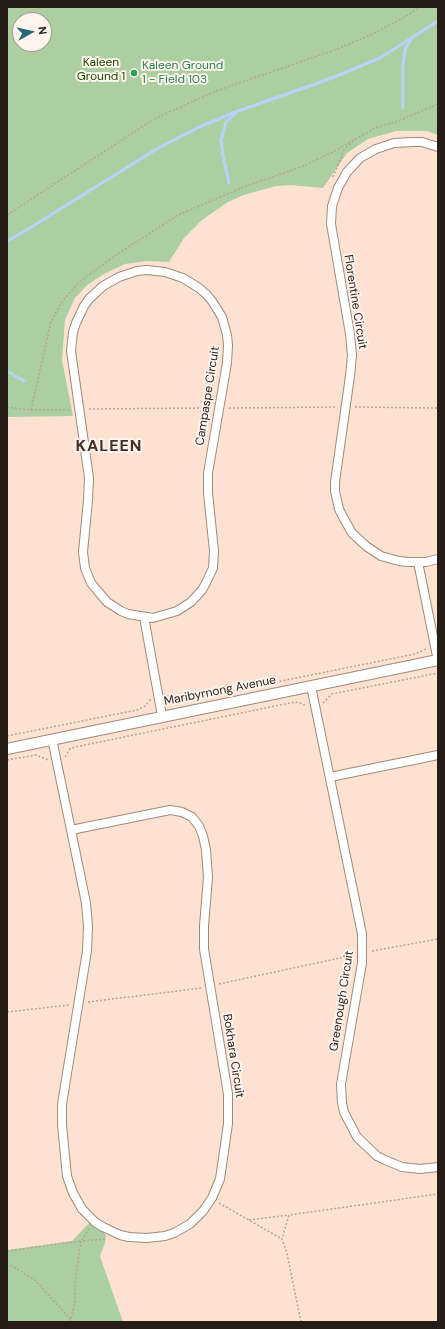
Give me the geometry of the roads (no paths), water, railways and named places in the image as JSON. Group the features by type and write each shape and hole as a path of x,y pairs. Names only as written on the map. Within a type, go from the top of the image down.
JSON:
{"street":[{"name":"Florentine Circuit","path":"438,147 422,142 404,142 385,145 368,153 354,165 342,180 334,197 331,215 332,234 350,334 352,355 336,472 335,491 337,500 347,526 356,537 377,553 390,559 408,562 418,562 438,558"},
{"name":"Campaspe Circuit","path":"147,270 165,272 183,278 206,294 222,317 227,335 228,354 208,473 208,493 214,547 212,568 202,590 187,605 169,614 153,618 144,617 121,611 107,602 91,583 85,568 83,552 89,478 71,351 72,337 76,323 84,306 90,299 103,286 119,276 147,270"},
{"path":"418,562 438,660"},
{"path":"144,617 162,716"},
{"name":"Maribyrnong Avenue","path":"7,749 438,660"},
{"name":"Greenough Circuit","path":"311,686 360,924 363,953 361,973 342,1080 341,1093 344,1112 357,1136 369,1150 381,1158 393,1164 411,1168 420,1169 438,1167"},
{"name":"Bokhara Circuit","path":"52,739 86,903 88,927 87,951 63,1093 62,1126 69,1185 82,1209 103,1227 120,1235 138,1238 156,1237 174,1233 190,1224 203,1211 217,1188 222,1170 228,1124 229,1104 227,1084 204,955 203,938 208,877 202,831 192,817 182,812 170,810 71,830"},
{"path":"330,777 438,755"}],"waterway":[{"path":"7,241 155,150 197,128 238,111 324,81 380,58 438,21"},
{"path":"403,108 403,64 405,49 411,40"},
{"path":"229,183 221,140 226,122 236,113"},
{"path":"7,371 24,381"}],"place":[{"name":"Kaleen Ground 1 - Field 103","path":"134,73"}],"district":[{"name":"KALEEN","path":"109,447"}],"park label":[{"name":"Kaleen Ground 1","path":"101,70"}]}
